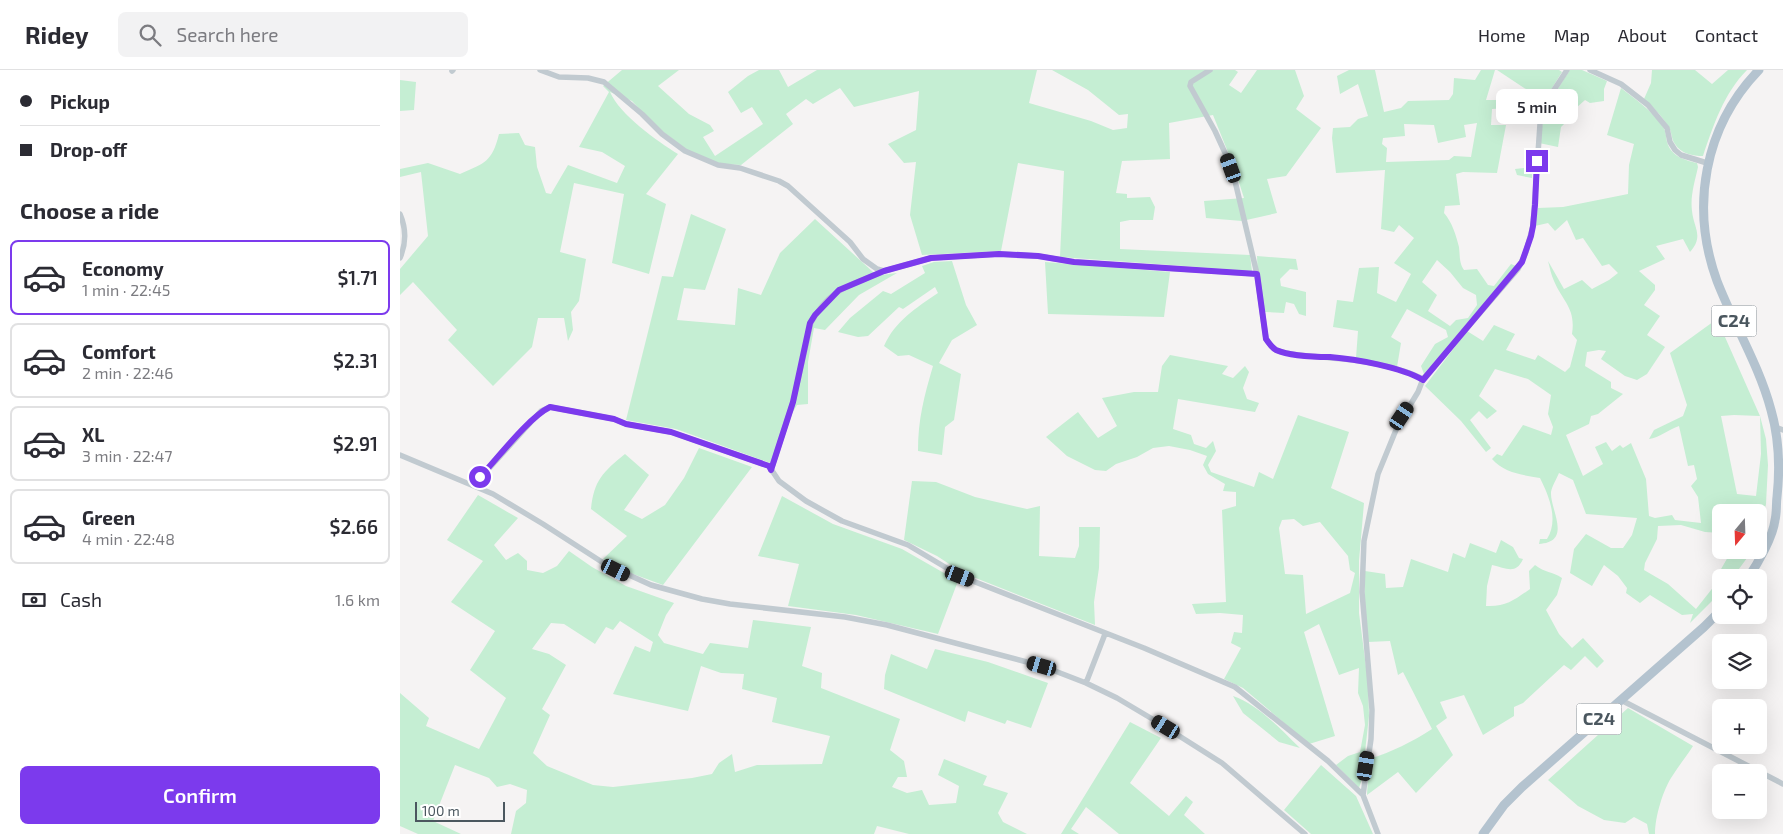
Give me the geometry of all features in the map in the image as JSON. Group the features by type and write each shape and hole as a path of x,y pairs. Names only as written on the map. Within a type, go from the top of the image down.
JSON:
{"main road":[{"name":"C24","path":"1753,569 1779,522 1779,428 1752,356 1724,299 1710,256 1705,230 1704,206 1707,163 1714,142 1732,103 1743,87 1759,70"},
{"name":"C24","path":"1483,834 1504,806 1522,787 1712,620"}],"street":[{"path":"540,70 559,77 588,78 604,82 642,114 662,134 685,151 718,164 740,168 783,183 850,242 874,268 884,271"},
{"path":"1210,70 1191,82 1190,86 1211,122 1229,164 1246,219 1257,274 1266,339 1270,345 1277,350 1315,357 1372,363 1407,372 1423,380"},
{"path":"1363,795 1371,739 1372,710 1362,601 1362,577 1364,541 1378,474 1398,425 1423,380 1522,262 1533,226 1540,124 1548,99 1567,70"},
{"path":"1590,70 1621,84 1648,105 1667,128 1670,142 1675,150 1682,155 1707,163"},
{"path":"400,214 404,224 405,238 400,258"},
{"path":"771,470 793,402 810,323 815,315 839,290 884,271 931,258 999,254 1038,256 1074,262 1257,274"},
{"path":"474,485 541,411 550,407 671,432 769,466 779,481 806,501 842,521 908,545 960,576 1159,654 1235,687 1328,761 1363,795 1378,834"},
{"path":"400,455 474,485 516,507 605,564 650,585 702,599 730,604 845,617 887,625 1042,666 1086,683 1146,716 1214,758 1305,834"},
{"path":"1086,683 1105,634"},
{"path":"1621,700 1783,784"}],"green space":[{"path":"622,70 679,70 658,86 689,114 710,125 714,131 703,137 715,156 763,124 752,107 741,113 728,92 759,70 779,70 788,87 817,70 1037,70 1029,103 1091,121 1113,130 1127,128 1128,114 1119,115 1088,90 1052,70 1235,70 1238,72 1229,85 1241,93 1257,70 1295,70 1304,96 1296,109 1321,128 1286,176 1267,179 1277,213 1242,221 1206,218 1204,201 1244,198 1213,115 1169,123 1170,159 1122,161 1116,193 1127,194 1127,198 1150,197 1155,207 1153,220 1120,222 1120,249 1250,255 1252,271 1060,257 1064,171 1018,163 1001,251 922,255 910,215 916,162 904,163 888,144 916,130 919,91 854,107 840,88 813,104 806,99 786,114 793,124 741,165 721,164 690,152 654,125 632,101 610,92 615,101 630,118 650,135 678,154 646,194 666,204 649,274 612,263 624,194 574,183 560,252 586,259 579,301 571,312 573,330 568,341 564,318 538,318 532,347 493,386 448,340 457,330 413,282 400,295 400,269 428,236 421,172 400,177 400,169 428,163 460,174 481,164 490,156 499,134 519,133 525,145 535,147 537,167 546,193 551,194 568,165 617,183 625,166 602,152 579,147 609,92 603,86"},
{"path":"1349,70 1375,70 1384,112 1401,108 1408,101 1449,100 1453,94 1454,78 1475,80 1481,70 1495,70 1486,100 1505,100 1510,104 1509,108 1492,109 1491,125 1506,125 1497,173 1463,172 1456,174 1460,205 1445,206 1444,213 1455,233 1459,247 1460,262 1464,270 1477,269 1488,285 1494,286 1511,264 1516,266 1424,374 1421,366 1435,344 1448,337 1446,330 1407,309 1391,337 1401,343 1397,367 1356,358 1358,331 1333,327 1337,300 1353,302 1359,268 1379,267 1377,293 1396,302 1411,274 1394,263 1414,238 1399,225 1394,232 1381,229 1385,170 1336,173 1332,138 1333,128 1350,127 1358,119 1368,116 1358,84 1340,94 1337,76","holes":["1477,123 1471,157 1454,156 1449,160 1386,162 1387,148 1382,144 1383,138 1405,136 1404,124 1434,125 1438,143 1466,137 1464,125","1437,260 1463,288 1476,295 1477,305 1468,318 1456,320 1450,326 1428,311 1437,295 1422,282"]},
{"path":"1497,70 1559,70 1562,72 1544,101"},
{"path":"1570,70 1582,70 1607,81 1604,89 1604,101 1590,103 1585,100 1575,109 1570,108 1566,122 1561,127 1558,147 1539,143 1543,121 1550,104"},
{"path":"1652,70 1695,70 1712,84 1728,70 1747,70 1726,99 1715,122 1703,156 1695,156 1680,150 1674,142 1665,122 1657,111 1644,99 1651,83"},
{"path":"400,80 416,82 414,110 400,111"},
{"path":"1621,88 1659,121 1665,130 1669,147 1675,154 1683,159 1697,163 1692,205 1697,237 1690,252 1683,239 1656,246 1665,259 1639,271 1655,285 1655,290 1644,305 1660,316 1647,335 1665,347 1647,374 1637,380 1625,376 1601,359 1606,351 1587,352 1585,366 1611,382 1611,388 1623,394 1598,414 1591,416 1589,424 1566,435 1583,476 1603,464 1595,447 1606,442 1612,451 1620,445 1623,448 1631,443 1646,479 1649,516 1655,518 1672,515 1675,520 1701,523 1698,497 1691,486 1697,479 1694,465 1688,466 1679,426 1649,439 1654,430 1683,416 1687,405 1670,353 1717,319 1760,416 1766,439 1768,465 1766,504 1712,504 1712,532 1681,525 1658,526 1657,539 1645,563 1644,570 1668,584 1696,609 1712,589 1712,601 1690,623 1693,614 1682,615 1650,595 1640,603 1626,593 1627,588 1618,576 1604,565 1592,586 1570,573 1574,549 1586,534 1611,548 1623,548 1632,535 1637,518 1586,514 1573,480 1559,473 1551,492 1557,531 1555,538 1549,542 1539,544 1540,539 1547,539 1551,532 1552,524 1547,492 1540,478 1508,470 1492,459 1497,454 1502,456 1523,425 1551,435 1553,427 1548,414 1551,395 1528,379 1495,369 1479,396 1497,411 1487,419 1479,411 1470,420 1491,448 1486,452 1461,421 1425,386 1467,331 1483,341 1494,325 1515,334 1506,350 1535,360 1538,355 1565,372 1570,367 1577,340 1572,334 1573,325 1570,311 1553,279 1548,261 1564,289 1582,280 1592,289 1618,273 1609,264 1602,266 1583,238 1576,240 1567,220 1555,231 1548,223 1535,226 1538,208 1563,207 1628,194 1629,165 1634,144 1607,135","holes":["1721,416 1760,416 1761,454 1756,496 1737,494"]},
{"path":"1532,167 1532,178 1517,175 1515,169"},
{"path":"691,214 726,229 705,290 684,288 677,320 735,325 738,288 761,295 780,253 815,219 873,272 881,275 897,273 859,295 825,330 814,328 808,362 808,404 797,405 786,424 773,464 676,429 626,420 662,276 673,277"},
{"path":"1257,256 1296,259 1298,270 1290,269 1280,279 1281,286 1306,292 1306,316 1299,314 1294,304 1286,302 1284,313 1265,312 1258,278"},
{"path":"952,261 966,305 977,325 952,340 939,363 961,374 954,420 945,427 942,455 918,451 922,408 933,366 909,355 898,356 884,346 900,322 938,293 935,287 903,309 899,307 868,336 858,337 838,332 850,318 883,291 891,294 925,273 922,266 934,262"},
{"path":"1045,262 1170,272 1164,317 1048,314"},
{"path":"1170,355 1228,366 1222,374 1233,378 1245,366 1249,372 1243,388 1247,399 1259,403 1255,412 1178,399 1173,429 1191,435 1194,444 1206,448 1213,441 1216,451 1208,465 1211,472 1254,487 1259,472 1273,479 1298,415 1349,432 1331,488 1364,503 1359,561 1359,613 1368,682 1369,716 1362,779 1359,788 1336,765 1348,756 1360,752 1365,725 1363,706 1358,693 1359,668 1339,675 1319,624 1304,632 1335,736 1309,744 1243,688 1224,679 1241,648 1231,643 1234,632 1242,633 1243,615 1220,613 1196,614 1192,604 1226,602 1222,510 1236,506 1236,492 1223,491 1225,484 1208,474 1203,465 1207,456 1169,446 1153,448 1137,457 1116,464 1106,471 1095,470 1067,456 1046,437 1078,412 1098,438 1117,426 1102,398 1134,392 1158,392 1162,366","holes":["1294,519 1303,526 1320,522 1348,556 1350,570 1355,573 1350,593 1306,614 1303,575 1285,574 1279,528 1282,520"]},
{"path":"699,448 752,467 663,585 633,574 603,559 627,536 591,509 594,491 605,472 625,454 649,475 624,510 642,519 665,505 684,478"},
{"path":"912,481 936,482 975,497 1027,509 1040,506 1039,556 1075,558 1079,546 1079,527 1100,527 1099,568 1094,602 1095,625 963,573 937,556 904,540"},
{"path":"478,495 518,518 494,545 506,560 518,553 527,561 527,570 543,573 557,566 569,551 592,567 626,586 674,603 666,615 658,635 664,643 703,654 710,643 748,648 753,620 811,627 802,666 822,673 821,688 900,719 890,750 904,761 907,777 898,777 892,787 907,793 922,790 929,805 956,803 959,786 938,775 944,759 987,776 983,785 1008,793 998,813 1003,822 1027,834 909,834 877,826 874,834 511,834 516,811 526,803 527,790 510,784 497,787 489,778 455,765 433,821 461,834 418,834 400,826 400,693 429,718 426,726 479,749 506,698 470,670 495,631 451,602 483,561 447,540","holes":["620,621 653,642 650,652 635,646 613,694 688,711 701,666 721,673 744,674 742,689 777,698 772,722 830,736 822,764 757,765 735,772 732,754 719,763 712,774 613,787 593,785 547,766 533,753 550,715 542,709 566,665 549,654 532,649 551,623 564,624 595,644 606,627 613,630"]},
{"path":"782,496 833,524 902,549 958,581 938,634 856,615 788,606 799,564 758,556"},
{"path":"1501,540 1513,547 1519,558 1523,559 1514,569 1492,565 1487,586 1486,606 1504,604 1530,589 1529,571 1535,565 1555,574 1562,578 1557,595 1546,610 1559,634 1572,648 1583,638 1604,661 1597,668 1585,656 1571,670 1564,665 1523,703 1514,707 1514,716 1483,735 1464,695 1440,702 1447,718 1436,726 1453,755 1416,793 1398,772 1367,795 1369,759 1402,746 1432,729 1403,672 1398,675 1390,641 1368,642 1364,605 1365,571 1385,574 1386,588 1403,587 1411,559 1448,572 1453,553 1465,558 1470,543 1496,553"},
{"path":"1727,559 1746,559 1739,569 1721,569"},
{"path":"935,649 988,662 1048,683 1031,728 1007,720 1005,724 968,711 965,722 884,689 885,675 891,654 927,669"},
{"path":"1233,696 1260,711 1300,748 1279,742 1243,713"},
{"path":"1628,708 1693,746 1669,781 1658,812 1655,834 1649,834 1647,824 1634,817 1625,823 1604,820 1578,806 1548,780"},
{"path":"1130,722 1161,738 1130,783 1169,816 1186,796 1193,802 1184,815 1205,834 1119,834 1086,807 1071,829 1079,834 1061,834"},
{"path":"1321,765 1356,796 1373,834 1311,834 1284,810"}],"route":[{"path":"480,477 541,411 550,407 671,432 769,466 771,470 793,402 810,323 815,315 833,295 849,284 884,271 931,258 948,256 999,254 1038,256 1074,262 1257,274 1266,339 1277,350 1315,357 1372,363 1407,372 1423,380 1522,262 1533,226 1537,161"}]}
